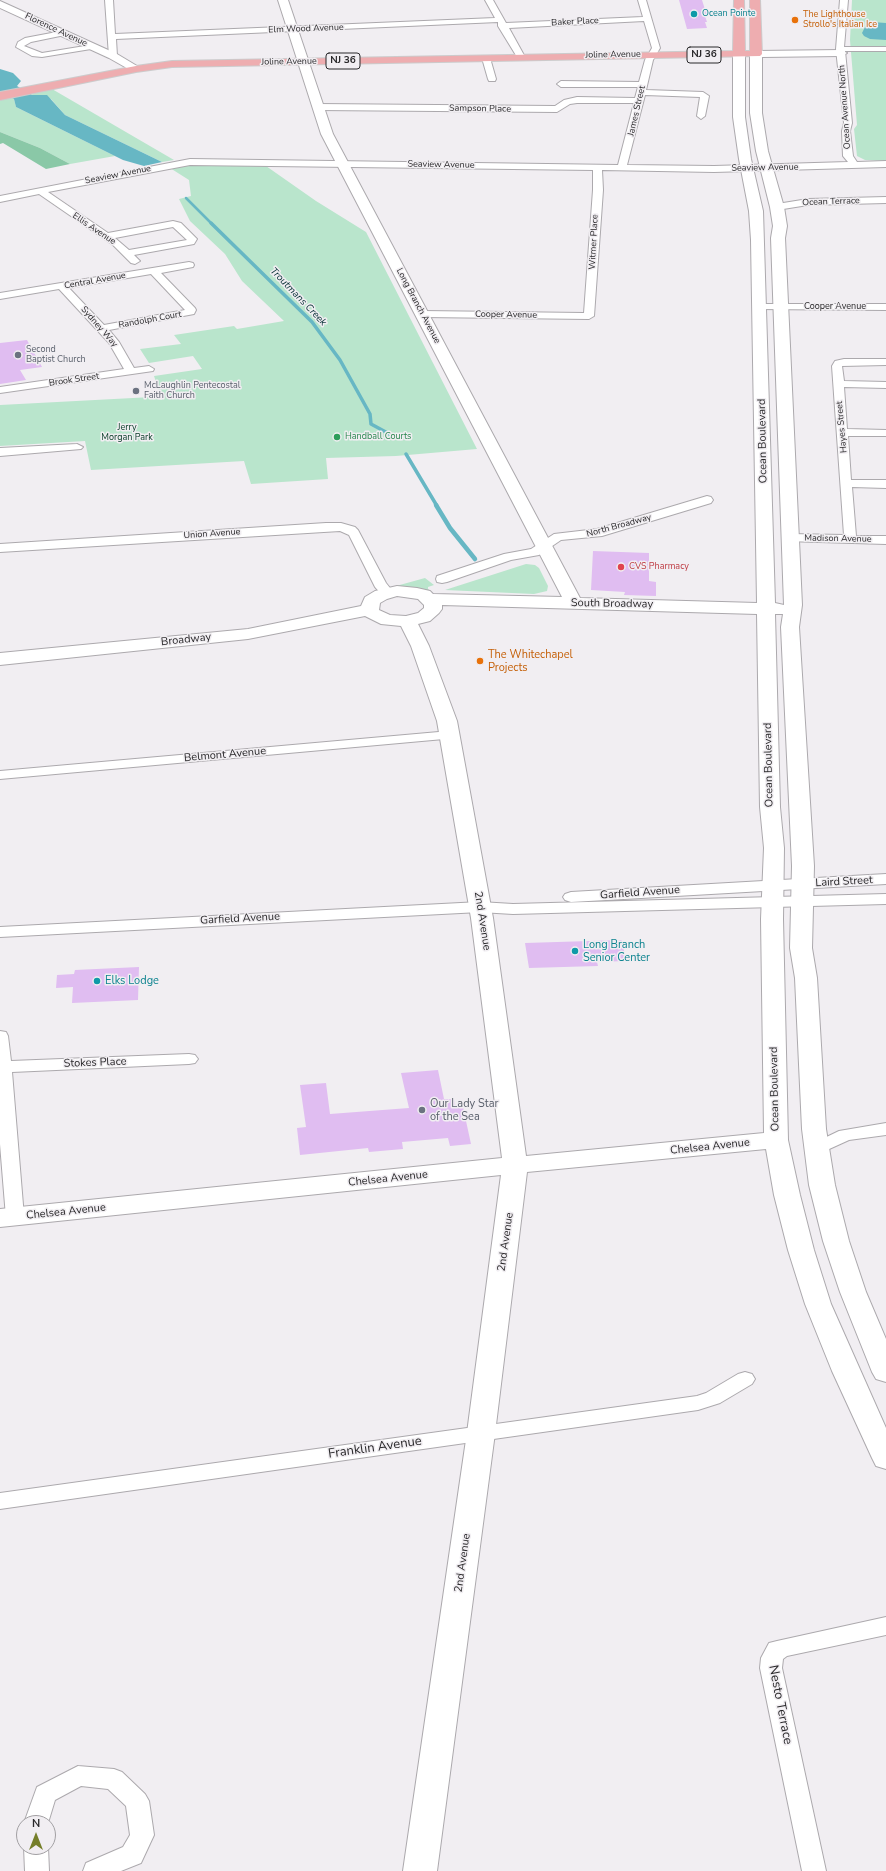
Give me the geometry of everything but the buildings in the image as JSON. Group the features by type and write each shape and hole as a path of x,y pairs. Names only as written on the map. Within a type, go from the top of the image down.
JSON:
{"main road":[{"name":"Long Branch Avenue","path":"283,0 327,134 574,603"},
{"path":"739,0 739,52"},
{"path":"755,0 756,52"},
{"name":"Florence Avenue","path":"0,4 113,56 136,69"},
{"name":"Joline Avenue","path":"0,96 136,69 172,64 841,51"},
{"name":"Ocean Boulevard","path":"739,52 739,117 757,221 760,307 770,800 774,848 773,894 776,1140 787,1195 801,1250 818,1304 846,1371 886,1458"},
{"name":"Ocean Boulevard","path":"756,52 756,113 762,151 777,207 780,226 778,238 793,609 790,627 803,866 801,892 801,948 806,978 811,1094 816,1149 827,1206 852,1292 886,1372"},
{"name":"South Broadway","path":"388,592 402,591 416,593 430,599 793,609"},
{"path":"388,592 375,598 371,602 370,610 380,618 387,620 416,620 430,613 433,609 433,604 430,599"},
{"name":"Broadway","path":"0,659 248,634 370,610"},
{"name":"2nd Avenue","path":"406,621 411,626 420,646 447,721 450,735 480,907 515,1166 481,1433 420,1871"},
{"name":"Chelsea Avenue","path":"8,1217 776,1140"}],"street":[{"path":"109,0 113,56"},
{"path":"489,0 520,57"},
{"path":"642,0 656,48 653,54"},
{"name":"Ocean Avenue North","path":"844,0 841,51 848,123 846,131 848,156 854,165"},
{"name":"Baker Place","path":"501,23 647,19"},
{"name":"Elm Wood Avenue","path":"112,37 293,29 501,23"},
{"path":"62,33 28,40 20,46 35,54 42,55 91,47"},
{"name":"Joline Avenue","path":"841,51 886,48"},
{"path":"841,51 856,56 871,50"},
{"name":"Joline Avenue","path":"871,50 886,52"},
{"name":"James Street","path":"622,168 649,60 653,54"},
{"path":"486,58 492,79"},
{"path":"561,84 641,93 705,96 701,116"},
{"name":"Sampson Place","path":"318,107 550,110 557,109 567,102 577,100 641,93"},
{"name":"Seaview Avenue","path":"0,199 190,162 747,169 886,164"},
{"name":"Witmer Place","path":"589,316 598,190 597,167"},
{"name":"Ellis Avenue","path":"40,191 105,236 149,271"},
{"name":"Ocean Terrace","path":"777,207 808,202 886,200"},
{"path":"105,236 173,224 178,225 192,239 191,242 187,243 128,253"},
{"name":"Central Avenue","path":"0,296 189,265"},
{"name":"Randolph Court","path":"102,328 190,312 191,310 149,271"},
{"name":"Sydney Way","path":"62,286 114,342 131,372"},
{"name":"Cooper Avenue","path":"760,307 886,307"},
{"name":"Cooper Avenue","path":"423,314 589,316"},
{"name":"Hayes Street","path":"850,539 843,432 836,366 838,363 886,362"},
{"name":"Brook Street","path":"0,390 149,369"},
{"path":"838,384 886,385"},
{"path":"843,432 886,433"},
{"path":"0,452 77,447"},
{"path":"846,484 886,484"},
{"name":"North Broadway","path":"442,579 511,557 532,553 558,537 598,533 707,500"},
{"name":"Union Avenue","path":"0,548 341,527 351,530 354,533 380,584 388,592"},
{"name":"Madison Avenue","path":"789,538 886,540"},
{"name":"Belmont Avenue","path":"0,775 450,735"},
{"name":"Laird Street","path":"801,892 886,879"},
{"name":"Garfield Avenue","path":"0,932 480,907 513,909 801,892"},
{"name":"Laird Street","path":"801,892 886,899"},
{"path":"0,1036 8,1217"},
{"name":"Stokes Place","path":"1,1067 190,1059"},
{"path":"816,1149 845,1135 886,1129"},
{"name":"Franklin Avenue","path":"0,1501 698,1403 713,1398 745,1379"},
{"name":"Nesto Terrace","path":"814,1871 771,1668 772,1658 777,1650 787,1646 886,1626"},
{"path":"38,1815 45,1794 78,1776 114,1779 137,1801 142,1835 132,1854 95,1871"},
{"path":"36,1855 36,1871"}],"green space":[{"path":"852,0 886,0 886,161 865,160 857,156 854,129 857,125 850,40"},
{"path":"52,89 174,160 162,162 65,115 51,99 29,94"},
{"path":"11,97 14,99 16,107 115,156 70,164 40,148 0,132 0,99"},
{"path":"0,132 40,148 70,164 46,169 3,143 0,144"},
{"name":"Jerry Morgan Park","path":"191,165 266,166 316,201 366,232 477,449 396,456 326,458 328,479 251,484 244,461 91,470 85,441 0,446 0,405 152,397 162,400 154,376 202,369 193,356 149,363 140,349 181,344 174,335 234,326 237,329 284,321 242,281 225,254 190,221 179,199 191,196 189,180 170,168"},
{"path":"526,564 535,565 539,568 548,586 547,591 534,594 445,590"},
{"path":"425,578 434,585 428,587 428,589 432,592 396,586"}],"water":[{"path":"868,23 886,23 886,40 870,39 864,36 862,33 865,27"},
{"path":"0,69 13,73 21,81 17,86 32,95 47,95 65,115 162,162 144,166 123,160 16,107 14,99 0,91"}],"waterway":[{"name":"Troutmans Creek","path":"186,198 211,223"},
{"name":"Troutmans Creek","path":"211,223 312,322 340,360 370,414 371,424 395,437"},
{"path":"406,454 437,506"},
{"path":"436,505 450,528 475,559"}],"place":[{"name":"Ocean Pointe","path":"694,14"},
{"name":"The Lighthouse Strollo's Italian Ice","path":"795,20"},
{"name":"Second Baptist Church","path":"18,355"},
{"name":"McLaughlin Pentecostal Faith Church","path":"136,391"},
{"name":"Handball Courts","path":"337,437"},
{"name":"CVS Pharmacy","path":"621,567"},
{"name":"The Whitechapel Projects","path":"480,661"},
{"name":"Long Branch Senior Center","path":"575,951"},
{"name":"Elks Lodge","path":"97,981"},
{"name":"Our Lady Star of the Sea","path":"422,1110"}]}
